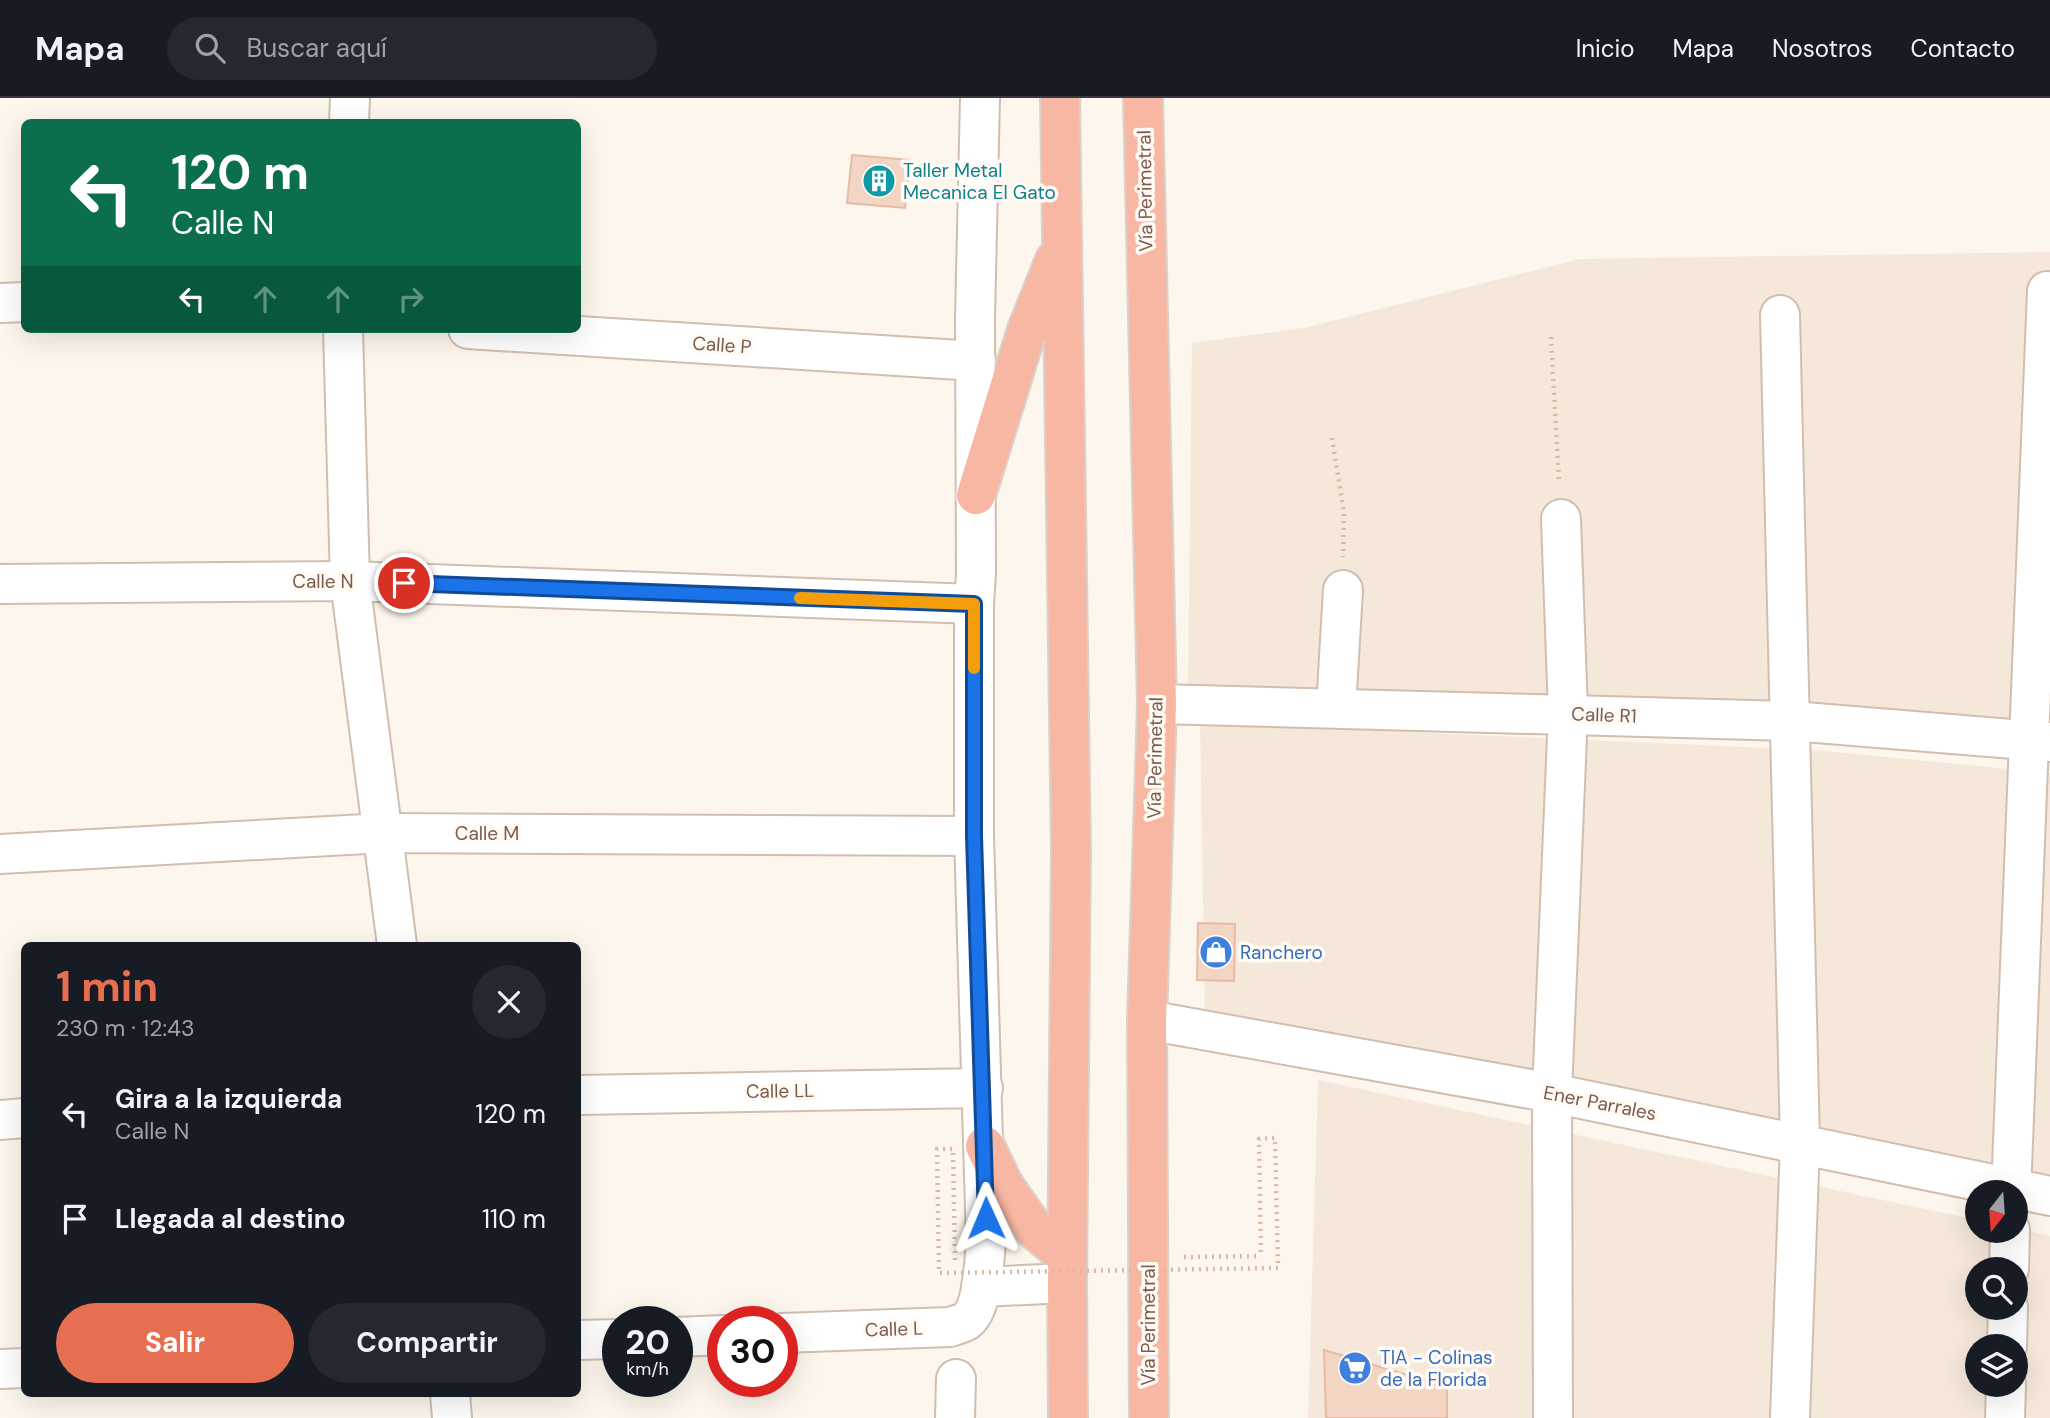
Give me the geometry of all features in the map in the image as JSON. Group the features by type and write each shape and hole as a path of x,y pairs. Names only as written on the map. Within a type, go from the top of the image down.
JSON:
{"highway":[{"path":"1060,98 1071,851 1068,1418"},
{"name":"Vía Perimetral","path":"1143,98 1157,704 1147,1020 1149,1418"},
{"path":"976,495 1027,330 1062,242"},
{"path":"985,1146 1003,1184 1067,1270"}],"street":[{"path":"349,119 350,98"},
{"path":"971,1251 985,1146 974,836 976,361 973,98"},
{"path":"2012,1180 2039,741 2048,291"},
{"path":"0,303 21,302"},
{"path":"1780,315 1792,721 1800,1143 1790,1418"},
{"path":"343,333 350,580 397,942"},
{"name":"Calle P","path":"532,333 976,361"},
{"path":"1553,1418 1552,1093 1568,713 1561,519"},
{"name":"Calle N","path":"0,584 350,580 974,604"},
{"path":"1336,708 1343,590"},
{"name":"Calle R1","path":"1157,704 1792,721 2039,741"},
{"name":"Calle M","path":"0,854 384,833 974,836"},
{"name":"Ener Parrales","path":"1147,1020 1552,1093 1966,1180"},
{"name":"Calle LL","path":"581,1095 983,1088"},
{"path":"0,1120 21,1118"},
{"name":"Ener Parrales","path":"2028,1193 2050,1196"},
{"name":"Calle L","path":"798,1332 950,1327 968,1320 977,1304 981,1287 971,1251"},
{"path":"981,1287 1067,1270"},
{"path":"581,1340 602,1339"},
{"path":"0,1369 21,1368"},
{"path":"955,1418 956,1379"},
{"path":"450,1397 452,1418"},
{"path":"2005,1418 2006,1397"}],"path":[{"path":"1551,337 1561,519"},
{"path":"1332,438 1344,513 1343,590"},
{"path":"971,1251 953,1149 937,1149 939,1273 1278,1268 1275,1138 1259,1139 1261,1256 1148,1258"}],"shaded area":[{"path":"2050,252 2050,734 1188,684 1192,343 1304,328 1580,259"},
{"path":"1200,723 1814,750 2050,773 2050,1191 2028,1186 2028,1180 1998,1180 1205,1011"},
{"path":"1318,1080 1965,1217 1965,1243 2028,1243 2028,1231 2050,1236 2050,1418 1308,1418"}],"building":[{"name":"Taller Metal Mecanica El Gato","path":"852,155 910,160 905,208 847,203"},
{"name":"Ranchero","path":"1198,923 1235,924 1234,981 1197,980"},
{"name":"TIA - Colinas de la Florida","path":"1324,1350 1447,1387 1447,1418 1326,1418"}],"slow traffic":[{"path":"800,598 974,604 974,668"}],"place":[{"name":"Taller Metal Mecanica El Gato","path":"879,181"},
{"name":"Ranchero","path":"1216,952"},
{"name":"TIA - Colinas de la Florida","path":"1355,1368"}],"route":[{"path":"404,583 974,604 974,836 986,1218"}]}
